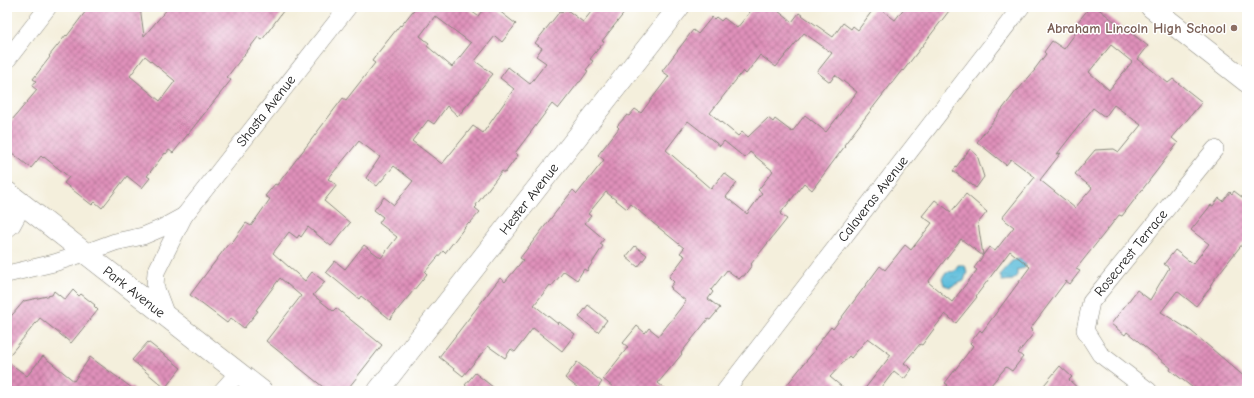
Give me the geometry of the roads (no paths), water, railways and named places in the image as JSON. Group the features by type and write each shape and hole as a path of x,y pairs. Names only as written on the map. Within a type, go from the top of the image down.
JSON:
{"street":[{"path":"7,60 48,7"},
{"name":"Shasta Avenue","path":"167,318 155,286 156,272 184,216 348,7"},
{"name":"Hester Avenue","path":"378,391 679,7"},
{"name":"Calaveras Avenue","path":"725,391 1021,7"},
{"path":"1151,7 1247,82"},
{"name":"Rosecrest Terrace","path":"1149,391 1100,354 1085,330 1091,302 1215,149"},
{"name":"Park Avenue","path":"7,192 262,391"},
{"path":"7,229 12,225 24,205"},
{"name":"Shasta Avenue","path":"7,274 85,254 115,242 143,236 184,216"},
{"path":"222,391 239,372"}],"water":[{"path":"1019,259 1026,262 1025,268 1017,270 1017,275 1013,280 1002,281 1000,274 1012,261"},
{"path":"958,265 965,265 967,272 964,281 950,287 944,285 942,278 946,272 954,271"}],"place":[{"name":"Abraham Lincoln High School","path":"1234,28"}]}
